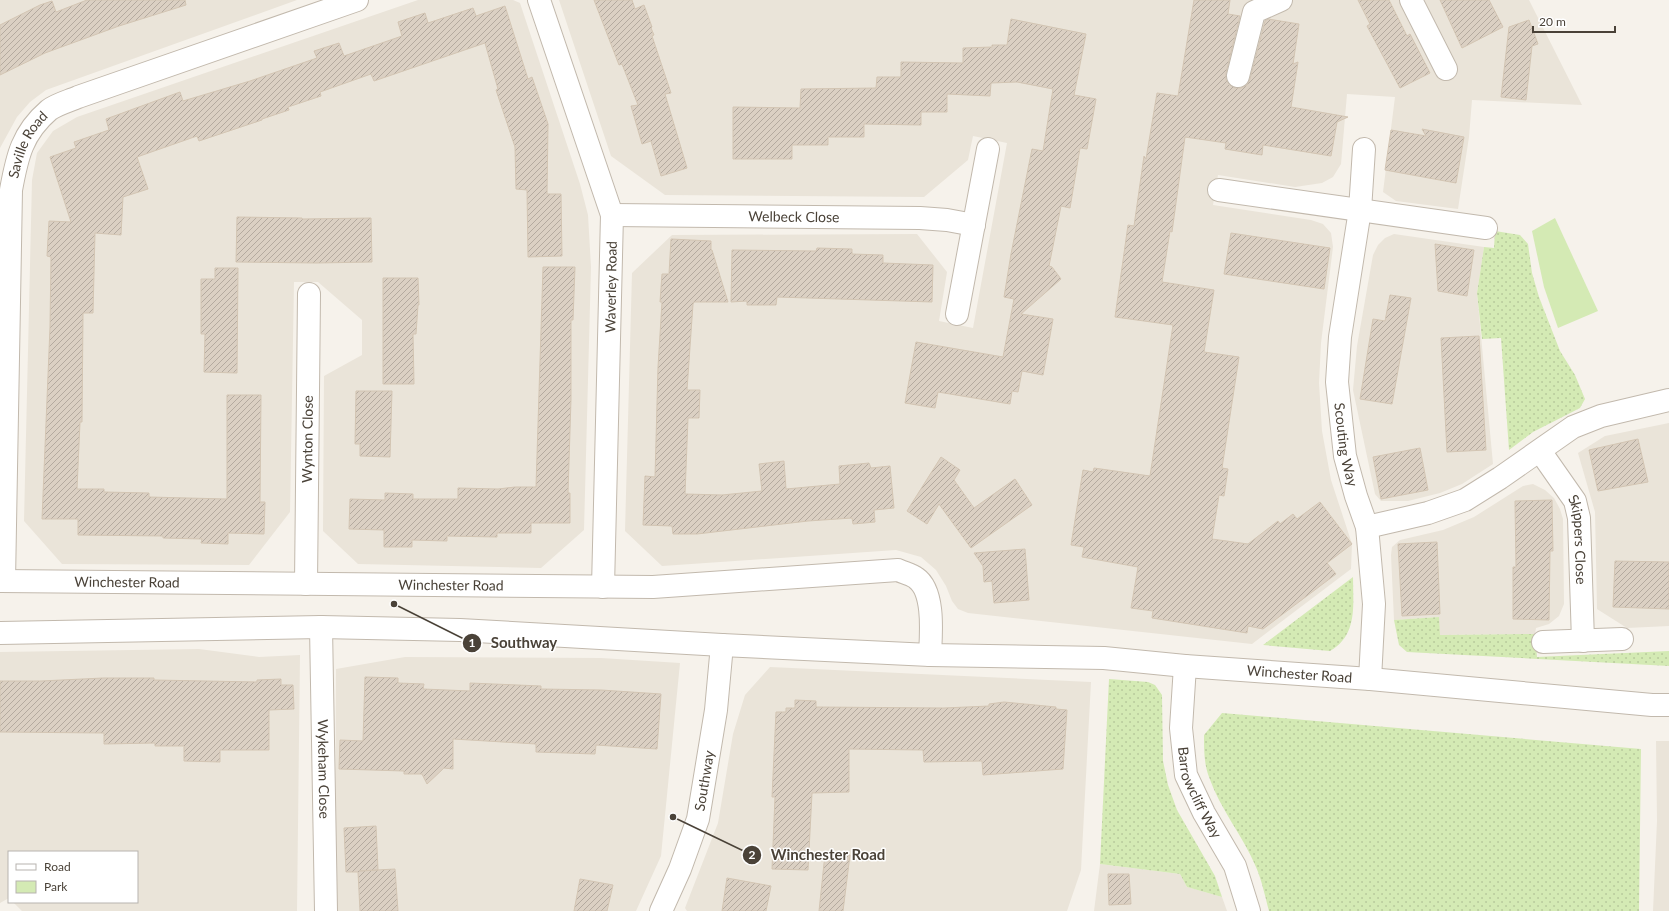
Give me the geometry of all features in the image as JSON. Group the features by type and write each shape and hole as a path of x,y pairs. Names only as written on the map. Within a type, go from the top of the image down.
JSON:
{"street":[{"name":"Saville Road","path":"2,581 4,300 12,190 16,159 29,131 50,109 85,94 357,0"},
{"name":"Waverley Road","path":"539,0 612,215 603,587"},
{"path":"1238,76 1254,12 1281,0"},
{"path":"1411,0 1446,69"},
{"path":"958,314 988,149"},
{"name":"Scouting Way","path":"1364,149 1360,210 1340,337 1337,382 1345,456 1356,496 1367,527 1374,604 1370,679"},
{"path":"1219,190 1486,228"},
{"name":"Welbeck Close","path":"612,215 920,218 947,220 974,225"},
{"name":"Wynton Close","path":"306,584 309,294"},
{"path":"1367,527 1428,513 1465,500 1573,427 1601,416 1669,400"},
{"name":"Skippers Close","path":"1540,450 1575,501 1577,507 1579,518 1583,640"},
{"name":"Winchester Road","path":"2,581 653,587 898,570 916,578 925,591 931,612 930,655"},
{"name":"Winchester Road","path":"0,633 321,627 460,630 930,655 1104,658 1185,666 1370,679 1652,705 1669,705"},
{"name":"Wykeham Close","path":"321,627 326,911"},
{"path":"1543,642 1622,639"},
{"name":"Southway","path":"661,911 680,869 698,819 716,710 722,645"},
{"name":"Barrowcliff Way","path":"1185,666 1181,728 1186,774 1204,813 1235,866 1249,911"}],"shaded area":[{"path":"0,0 297,0 46,90 30,102 17,117 0,148"},
{"path":"418,0 513,0 520,3 580,184 588,215 591,267 584,530 541,568 358,564 323,531 324,376 362,355 362,320 318,282 294,282 290,512 249,565 62,564 24,521 32,180 37,153 53,131 77,117"},
{"path":"559,0 1529,0 1582,105 1472,100 1469,137 1458,209 1396,201 1383,192 1395,97 1347,94 1341,164 1333,177 1322,183 1295,187 1218,175 1213,205 1311,220 1323,224 1331,233 1333,247 1321,343 1319,383 1322,431 1331,480 1352,544 1351,569 1252,644 968,613 958,609 952,601 946,586 936,570 921,557 896,550 662,566 625,531 632,273 672,235 917,234 947,272 939,321 973,328 1007,143 973,136 968,160 924,197 665,195 611,156"},
{"path":"1394,234 1484,247 1477,293 1493,464 1462,484 1440,493 1408,501 1381,501 1375,494 1353,390 1357,346 1373,255 1378,245 1385,238"},
{"path":"1669,423 1669,626 1627,628 1597,609 1595,512 1578,453 1605,436"},
{"path":"1533,484 1545,490 1554,498 1563,519 1564,604 1559,616 1549,624 1536,628 1535,634 1439,635 1439,617 1394,620 1391,555 1392,547 1400,540 1443,530 1474,517 1523,486"},
{"path":"199,649 259,657 300,655 297,911 22,911 14,903 138,903 138,851 8,851 8,899 0,903 0,652"},
{"path":"405,657 601,658 680,663 661,856 636,911 335,911 336,669"},
{"path":"770,667 1091,682 1081,870 1067,911 687,911 685,908 718,823 733,734 745,695"},
{"path":"1656,741 1669,741 1669,911 1653,911 1657,821"},
{"path":"1100,864 1180,874 1187,887 1222,897 1227,911 1094,911"}],"green space":[{"path":"1555,218 1598,311 1558,328 1544,287 1532,231"},
{"path":"1495,231 1520,235 1528,244 1532,273 1539,297 1560,351 1575,375 1585,399 1580,408 1533,432 1509,450 1501,338 1482,339 1477,293 1484,247 1494,248"},
{"path":"1353,577 1353,608 1350,628 1339,644 1330,651 1263,645"},
{"path":"1439,617 1440,635 1535,634 1537,657 1669,651 1669,666 1407,652 1399,645 1394,620"},
{"path":"1109,679 1148,682 1155,685 1162,695 1163,761 1168,785 1177,810 1215,876 1222,897 1187,887 1180,874 1100,864"},
{"path":"1222,713 1641,749 1639,911 1269,911 1262,883 1256,867 1245,844 1219,800 1206,767 1204,735"}],"building":[{"path":"87,0 185,0 186,5 119,26 45,53 0,75 0,25 40,5 52,1 56,12"},
{"path":"594,0 632,0 635,9 644,5 652,27 651,28 654,35 652,36 671,93 665,94 687,168 661,176 651,141 642,144 631,106 638,105 622,64 619,65"},
{"path":"1194,0 1230,0 1228,14 1240,16 1226,73 1226,80 1230,85 1235,88 1241,88 1247,85 1250,79 1265,21 1268,19 1299,24 1293,64 1298,62 1291,107 1348,117 1337,122 1331,156 1263,145 1262,155 1225,149 1226,143 1185,137 1172,232 1170,231 1162,282 1214,290 1204,352 1239,357 1222,468 1228,469 1224,496 1219,495 1212,539 1248,544 1278,521 1280,524 1293,514 1297,519 1320,502 1352,544 1327,563 1336,574 1263,629 1248,626 1247,633 1152,618 1153,611 1131,608 1138,567 1082,557 1084,547 1071,545 1083,470 1093,472 1094,468 1150,476 1173,325 1115,317 1128,225 1134,226 1144,156 1146,159 1157,93 1178,96"},
{"path":"1358,0 1389,0 1407,36 1410,34 1430,73 1400,88 1367,26 1370,24"},
{"path":"1440,0 1489,0 1503,27 1462,48"},
{"path":"505,6 528,79 532,77 548,124 547,194 561,194 562,256 528,257 527,190 516,189 515,147 496,90 498,89 485,43 374,81 371,74 320,92 321,96 288,107 289,110 262,120 199,141 197,136 137,157 148,189 123,197 121,235 95,233 93,313 83,313 82,422 80,422 77,489 104,489 104,492 149,493 149,497 227,499 227,395 261,395 260,502 265,502 264,534 228,533 228,544 201,543 202,539 163,538 163,536 78,535 78,519 42,519 50,327 51,257 47,256 49,221 71,222 50,157 76,148 74,142 109,130 106,119 180,92 183,101 250,81 317,58 314,51 339,43 344,56 402,36 398,22 425,13 428,23 473,8 476,16"},
{"path":"1011,19 1086,34 1074,95 1096,99 1087,149 1080,148 1070,208 1061,206 1049,266 1052,267 1061,279 1021,314 1053,319 1043,375 1022,371 1018,392 1012,391 1010,404 938,392 935,408 905,403 916,342 1003,357 1014,299 1004,297 1011,254 1032,149 1043,151 1053,89 1017,82 991,83 990,96 947,94 947,112 921,112 921,125 864,124 864,137 828,137 828,145 792,145 792,159 733,159 733,107 800,108 801,89 876,88 877,77 901,77 901,62 963,63 963,48 1007,45"},
{"path":"1529,20 1538,44 1532,46 1526,100 1501,97 1509,27"},
{"path":"1422,129 1464,137 1456,183 1385,170 1391,130 1426,136"},
{"path":"237,217 302,219 371,218 372,262 236,262"},
{"path":"1231,233 1330,248 1324,289 1224,274"},
{"path":"671,239 711,241 711,250 728,302 694,302 693,304 687,390 700,390 699,418 688,418 685,494 722,495 762,491 759,464 784,461 786,489 840,484 839,466 869,463 871,468 890,466 894,508 874,510 875,522 853,524 852,518 808,521 697,534 673,534 672,526 643,525 645,476 655,477 658,367 662,302 660,302 662,274 669,274"},
{"path":"1435,244 1474,250 1467,296 1438,291"},
{"path":"817,248 852,249 852,254 883,255 883,263 933,265 932,302 777,297 776,305 747,305 747,301 731,302 732,250 816,251"},
{"path":"543,267 575,267 573,320 571,320 571,399 568,493 570,493 570,523 531,523 531,533 497,533 497,537 447,536 447,541 412,540 412,547 384,547 384,530 349,529 350,499 385,500 385,493 413,494 413,499 458,499 458,488 498,489 536,487"},
{"path":"215,268 238,268 237,373 204,372 205,334 201,334 201,279 215,279"},
{"path":"383,278 418,278 419,305 416,334 413,334 414,384 383,384"},
{"path":"1390,295 1411,298 1392,404 1360,399 1373,319 1385,321"},
{"path":"1479,336 1486,450 1447,452 1441,338"},
{"path":"356,391 392,391 390,457 360,456 360,444 355,444"},
{"path":"1638,439 1648,482 1598,491 1589,450"},
{"path":"1420,448 1428,490 1381,499 1373,457"},
{"path":"941,457 960,470 954,480 974,508 1015,479 1032,505 971,548 939,504 927,524 907,511"},
{"path":"1552,500 1553,551 1550,551 1549,620 1513,619 1513,567 1516,567 1515,501"},
{"path":"1437,542 1440,614 1402,616 1398,544"},
{"path":"1025,549 1029,600 994,603 992,581 984,582 983,566 974,553"},
{"path":"1615,561 1669,562 1669,609 1613,607"},
{"path":"365,677 398,678 398,683 424,684 423,689 470,691 470,683 541,686 541,689 601,690 661,694 657,749 596,745 595,754 536,752 536,744 453,739 453,769 444,768 427,784 422,774 404,774 404,771 339,769 340,740 363,741"},
{"path":"154,678 154,680 257,682 257,680 281,679 281,685 293,685 294,709 269,710 269,750 220,750 220,762 184,761 184,746 155,746 155,743 104,744 104,733 0,732 0,681"},
{"path":"795,700 816,701 816,707 944,708 989,706 989,704 1004,702 1056,707 1056,709 1067,710 1063,769 983,775 982,761 924,762 923,750 849,749 849,792 812,793 808,870 772,869 775,797 772,797 776,712 786,712 786,708 795,708"},
{"path":"376,826 378,870 395,869 398,911 360,911 358,872 346,872 344,828"},
{"path":"825,854 850,855 843,911 819,911"},
{"path":"1108,874 1129,874 1131,904 1109,905"},
{"path":"727,878 771,886 766,911 722,911"},
{"path":"580,879 613,885 607,911 574,911"}],"place":[{"name":"Southway","path":"394,604"},
{"name":"Winchester Road","path":"673,817"}]}
